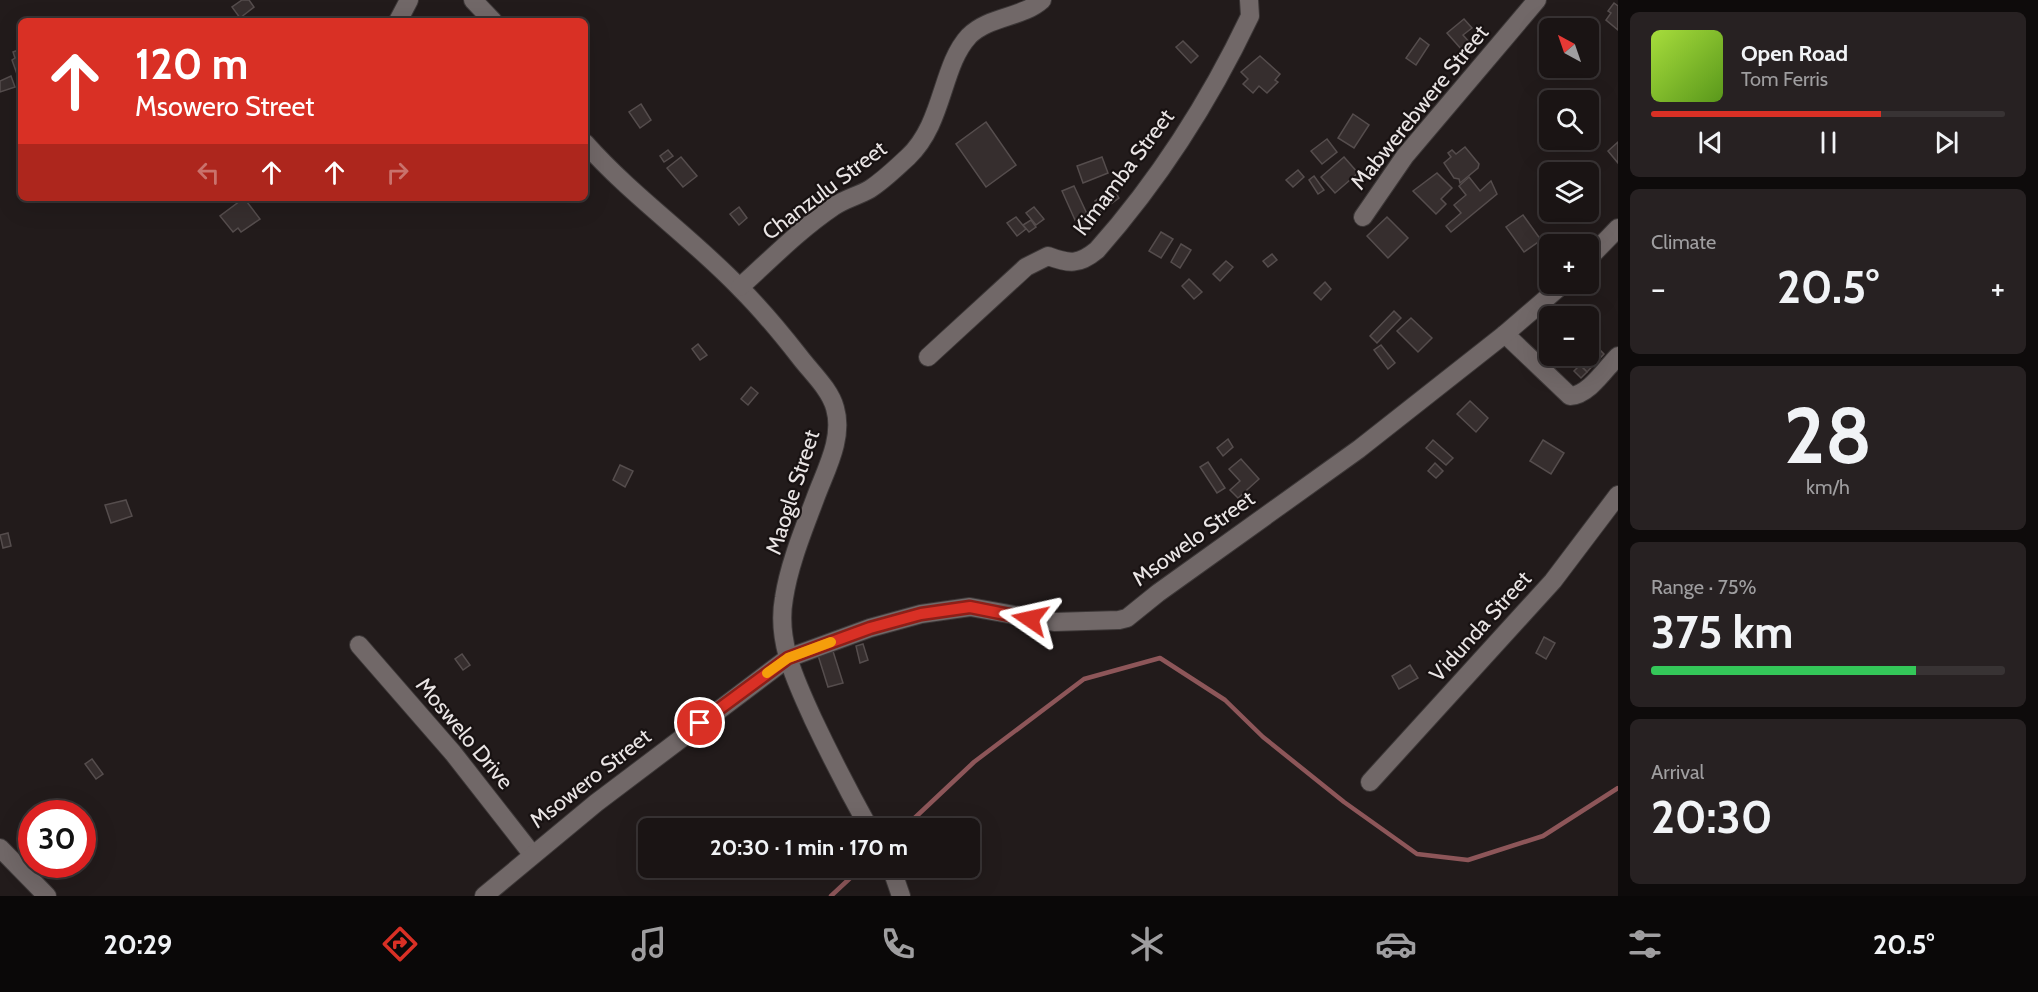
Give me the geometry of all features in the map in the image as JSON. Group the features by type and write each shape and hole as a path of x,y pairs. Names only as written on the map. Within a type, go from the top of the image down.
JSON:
{"street":[{"path":"400,18 409,0"},
{"path":"473,0 490,18"},
{"name":"Chanzulu Street","path":"740,287 803,230 835,206 869,189 888,176 922,143 954,65 969,36 982,27 1028,9 1042,0"},
{"name":"Kimamba Street","path":"928,357 1026,267 1048,256 1076,264 1097,250 1138,199 1204,103 1250,16 1249,0"},
{"name":"Mabwerebwere Street","path":"1363,217 1405,156 1537,0"},
{"name":"Maogle Street","path":"588,146 609,170 740,287 820,382 834,406 839,425 831,460 815,498 783,599 782,624 796,685 832,763 863,818"},
{"path":"1599,248 1618,228"},
{"name":"Msowelo Street","path":"788,658 880,625 921,614 970,607 1054,622 1127,618 1158,593 1359,449 1505,334 1551,294"},
{"path":"1505,334 1569,396 1586,390 1618,356"},
{"name":"Vidunda Street","path":"1370,782 1553,581 1618,495"},
{"name":"Moswelo Drive","path":"359,645 453,753 532,854"},
{"name":"Msowero Street","path":"484,896 532,854 666,749 788,658"},
{"path":"0,848 47,896"},
{"path":"895,878 901,896"}],"building":[{"path":"242,0 249,0 254,7 240,18 232,7"},
{"path":"1614,3 1618,6 1618,30 1606,20 1611,13 1608,11"},
{"path":"1464,19 1472,28 1463,35 1470,43 1462,50 1447,33"},
{"path":"1420,38 1429,45 1416,65 1406,58"},
{"path":"1183,41 1198,56 1191,63 1176,47"},
{"path":"18,50 17,74 12,60 15,58 13,52"},
{"path":"1260,56 1280,74 1275,80 1278,82 1267,93 1259,86 1253,93 1243,84 1248,79 1241,72"},
{"path":"11,76 15,87 0,92 0,81"},
{"path":"641,104 651,120 640,128 629,112"},
{"path":"1353,114 1369,125 1354,148 1338,138"},
{"path":"986,122 1016,165 986,187 956,144"},
{"path":"1327,139 1337,152 1322,164 1311,151"},
{"path":"1618,142 1618,163 1608,151"},
{"path":"1465,147 1479,164 1478,168 1460,183 1444,163 1451,157 1448,153 1452,150 1456,154"},
{"path":"668,150 673,156 664,162 660,156"},
{"path":"681,157 697,176 683,187 667,168"},
{"path":"1102,157 1108,173 1083,183 1077,166"},
{"path":"1344,157 1358,173 1335,193 1321,177"},
{"path":"1298,170 1304,177 1293,187 1286,180"},
{"path":"1437,173 1452,188 1441,199 1446,204 1436,214 1413,191"},
{"path":"1314,176 1324,190 1318,194 1309,180"},
{"path":"1469,177 1480,191 1491,181 1497,194 1451,232 1446,226 1461,213 1454,205 1466,195 1459,186"},
{"path":"1074,186 1087,214 1075,220 1062,191"},
{"path":"1113,188 1119,198 1101,211 1095,201"},
{"path":"240,201 246,201 260,219 241,232 238,228 233,232 220,216"},
{"path":"739,207 747,218 739,225 730,214"},
{"path":"1034,207 1044,219 1036,225 1026,213"},
{"path":"1523,215 1539,237 1539,241 1524,252 1506,227"},
{"path":"1016,217 1026,229 1017,236 1007,223"},
{"path":"1387,217 1408,238 1388,258 1367,236"},
{"path":"1031,220 1036,227 1029,232 1023,225"},
{"path":"1161,232 1173,239 1161,258 1149,251"},
{"path":"1181,244 1191,250 1180,268 1171,262"},
{"path":"1272,254 1277,260 1268,267 1263,261"},
{"path":"1226,261 1233,267 1220,281 1213,274"},
{"path":"1189,279 1202,292 1194,299 1182,286"},
{"path":"1325,282 1331,289 1321,300 1314,293"},
{"path":"1394,311 1401,318 1377,343 1370,336"},
{"path":"1411,318 1432,338 1418,352 1397,331"},
{"path":"698,344 707,355 700,360 692,349"},
{"path":"1381,345 1395,363 1388,369 1374,350"},
{"path":"1599,349 1604,354 1599,359"},
{"path":"1581,366 1593,366 1587,372"},
{"path":"1581,366 1587,372 1581,378 1574,371"},
{"path":"751,387 758,393 748,405 741,399"},
{"path":"1470,401 1488,418 1476,432 1457,414"},
{"path":"1228,439 1233,447 1223,456 1217,448"},
{"path":"1433,440 1453,458 1446,465 1426,448"},
{"path":"1543,440 1564,453 1551,474 1530,461"},
{"path":"1241,459 1259,479 1238,498 1230,490 1240,481 1229,469"},
{"path":"1208,462 1225,488 1217,493 1200,467"},
{"path":"1435,463 1443,471 1436,478 1428,471"},
{"path":"620,465 633,471 625,487 613,480"},
{"path":"126,500 132,516 111,523 105,505"},
{"path":"8,533 11,546 3,548 0,535"},
{"path":"1544,637 1555,643 1546,659 1536,653"},
{"path":"863,644 868,660 860,663 856,646"},
{"path":"832,648 843,683 828,687 817,652"},
{"path":"462,654 470,665 463,670 455,659"},
{"path":"1410,665 1418,678 1399,689 1392,676"},
{"path":"92,759 103,774 96,779 85,764"}],"waterway":[{"path":"915,818 974,762 1084,679 1160,658 1225,700 1263,737 1344,802 1417,854 1468,860 1543,836 1618,788"},
{"path":"831,896 850,878"}],"slow traffic":[{"path":"767,673 788,658 831,642"}],"route":[{"path":"700,723 788,658 870,628 921,614 970,607 1030,619"}]}
